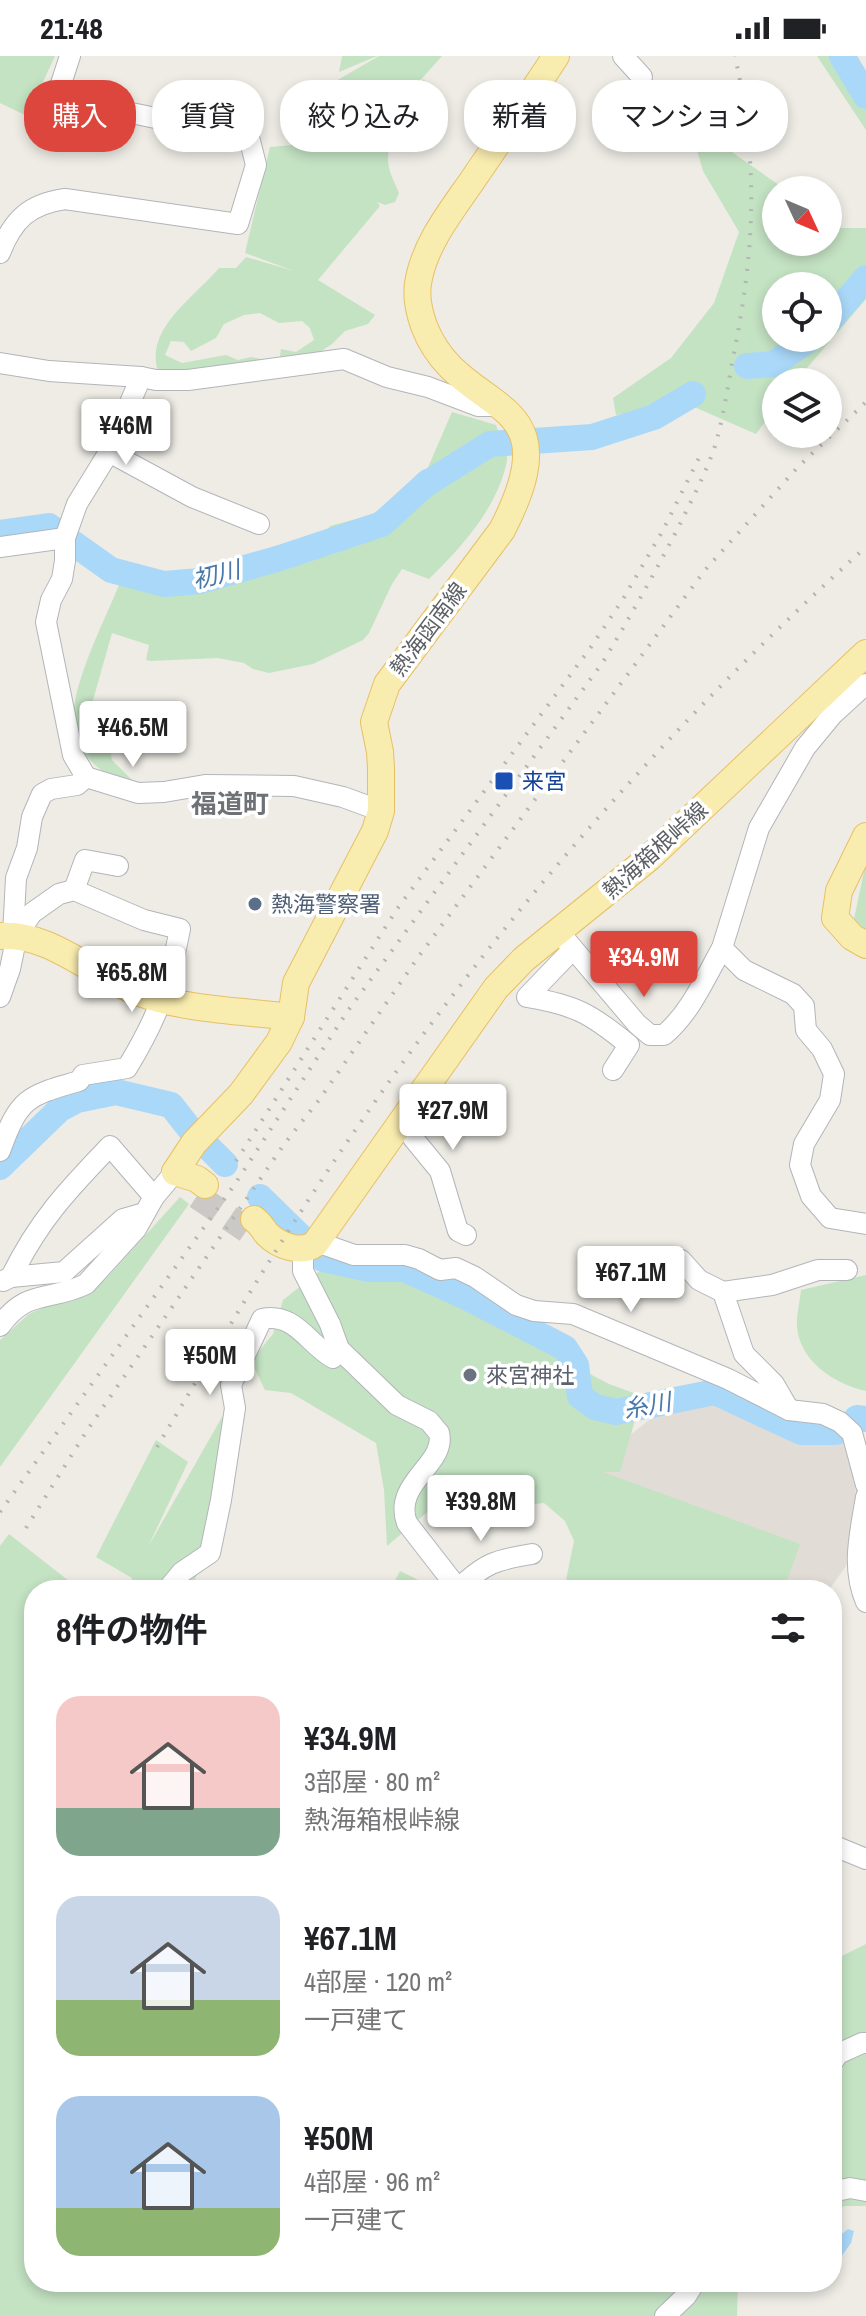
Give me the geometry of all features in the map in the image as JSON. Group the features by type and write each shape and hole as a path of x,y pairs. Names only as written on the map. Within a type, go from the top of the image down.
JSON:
{"main road":[{"name":"熱海函南線","path":"291,1017 296,983 375,831 381,811 380,752 374,722 387,684 502,530 512,510 526,461 516,419 451,370 438,354 422,321 418,281 434,239 556,56"},
{"name":"熱海箱根峠線","path":"310,1246 496,988 524,959 566,940 866,653"},
{"path":"866,836 839,891 835,918 852,937 866,945"},
{"path":"10,935 42,941 141,994 291,1017 279,1042 241,1094 200,1137 175,1172 189,1190 201,1190"},
{"path":"256,1228 292,1247 310,1246"}],"street":[{"path":"0,253 21,216 43,202 65,199 238,224 256,165 250,141 242,136 69,100 58,93 70,56"},
{"path":"623,56 642,77"},
{"path":"0,363 49,371 188,380 344,359 387,377 428,387 478,406 502,406"},
{"path":"141,377 109,452 77,504 65,538 62,579 51,600 46,622 73,755 86,777 138,793 205,785 294,786 343,797 381,811"},
{"path":"109,452 192,497 259,524"},
{"path":"0,547 65,538"},
{"path":"613,1070 629,1045 581,1009 527,997 566,940 637,1024 650,1035 664,1035 673,1027 696,996 722,948 759,828 805,748 833,714 866,684"},
{"path":"0,997 10,969 16,878 27,848 32,817 42,794 51,789 77,785 86,777"},
{"path":"74,890 85,860 118,866"},
{"path":"0,1151 23,1102 79,1081 83,1075 127,1068 163,999 180,929 144,920 74,890 59,894 32,913 10,935"},
{"path":"722,948 744,970 793,994 804,1006 806,1030 822,1049 834,1074 830,1100 804,1144 800,1165 811,1196 830,1218 866,1224"},
{"path":"413,1103 420,1115 413,1138 440,1171 458,1231 466,1235"},
{"path":"6,1280 53,1206 110,1146 149,1205"},
{"path":"0,1326 11,1311 23,1302 86,1284 136,1229 149,1205 175,1172"},
{"path":"6,1280 64,1272 123,1219 149,1205"},
{"path":"450,1580 407,1523 403,1513 408,1492 438,1448 439,1433 429,1421 397,1405 339,1349 303,1271 310,1246 354,1255 405,1255 440,1270 456,1268 516,1305 534,1311 573,1314 728,1379 789,1410 823,1414 859,1433 866,1485"},
{"path":"681,1260 699,1280 723,1292 772,1285 818,1270 847,1270"},
{"path":"723,1292 744,1354 774,1384 789,1410"},
{"path":"175,1580 210,1553 235,1408 231,1385 262,1319 275,1316 289,1320 320,1350 333,1358 339,1349"},
{"path":"866,1497 856,1566 866,1602"},
{"path":"468,1580 495,1560 532,1554"},
{"path":"842,1849 866,1859"},
{"path":"842,2052 866,2043"},
{"path":"842,2190 866,2191"},
{"path":"665,2316 689,2292"}],"shaded area":[{"path":"721,1384 792,1424 827,1425 841,1435 855,1483 856,1512 846,1566 836,1580 579,1580 586,1459 620,1443 653,1417 677,1404 710,1405"}],"green space":[{"path":"0,56 55,56 44,80 24,80 24,115 0,103"},
{"path":"342,56 377,56 339,72"},
{"path":"379,56 442,56 421,80 338,80"},
{"path":"817,56 854,56 866,77 866,130"},
{"path":"280,146 280,152 389,152 391,175 399,193 395,202 385,205 377,202 380,206 318,280 375,315 368,324 345,331 320,352 279,364 281,349 296,352 314,340 310,328 302,321 279,323 260,313 244,315 224,324 216,338 191,351 184,342 171,341 165,355 182,363 226,355 238,360 251,357 261,359 252,372 159,374 156,358 164,329 219,268 236,268 246,257 294,271 245,253 270,147"},
{"path":"698,152 732,152 766,176 762,176 762,256 842,256 842,228 866,228 866,299 842,327 842,272 762,272 762,352 821,352 807,368 762,368 762,426 756,434 685,403 616,415 613,398 671,358 714,303 739,232 703,171"},
{"path":"452,412 496,425 507,460 503,477 487,510 466,540 429,579 402,569 363,640 313,664 269,673 244,663 218,658 146,660 149,645 112,633 88,718 92,726 107,731 112,760 132,780 108,774 89,759 75,736 74,710 82,674 119,585 160,594 278,569 314,547 330,526 371,515 386,505 406,509 413,502"},
{"path":"866,862 866,931 854,919"},
{"path":"180,1197 189,1204 0,1467 0,1340 29,1314 105,1280"},
{"path":"325,1267 409,1275 609,1384 642,1396 620,1472 603,1472 800,1544 787,1580 566,1580 574,1541 565,1521 544,1503 479,1511 444,1498 387,1546 384,1490 376,1443 291,1393 265,1390 251,1361 273,1334 283,1300"},
{"path":"866,1275 866,1391 843,1383 821,1370 805,1351 797,1323 801,1290"},
{"path":"222,1417 229,1425 205,1553 196,1580 131,1580 96,1557 156,1440 188,1462 148,1547"},
{"path":"9,1534 68,1580 24,1580 24,2292 738,2292 737,2316 0,2316 0,1546"},
{"path":"400,1571 418,1580 395,1580"},
{"path":"866,1944 866,2206 842,2207 842,1956"}],"water":[{"path":"848,2229 854,2231 851,2243 842,2256 842,2234"}],"waterway":[{"name":"初川","path":"842,56 866,96"},
{"name":"初川","path":"842,306 866,278"},
{"name":"初川","path":"747,366 773,364 791,352"},
{"name":"初川","path":"426,484 490,444 592,437 654,417 693,394"},
{"name":"初川","path":"0,533 49,526 111,570 164,584 200,581 382,524 428,482"},
{"name":"糸川","path":"0,1167 60,1109 77,1100 116,1092 171,1105 225,1164"},
{"name":"糸川","path":"260,1197 303,1239"},
{"name":"糸川","path":"318,1254 323,1259 369,1269 404,1269 565,1348 576,1365 580,1396 595,1407 616,1412 715,1392 801,1432 836,1432"},
{"name":"糸川","path":"857,1418 866,1419"}],"tunnel":[{"path":"197,1196 247,1230"}],"railway":[{"path":"0,1512 235,1184 347,1012 603,662 680,524 718,436 746,284 751,173 735,56"},
{"path":"26,1528 86,1432 285,1143 319,1100 419,956 705,570 798,467 866,402"},
{"path":"236,1161 397,909 591,647 623,599 662,532 701,454"},
{"path":"157,1447 309,1199 418,1041 476,965 598,818 662,748 728,679 866,547"}],"place":[{"name":"来宮","path":"504,781"},
{"name":"熱海警察署","path":"255,904"},
{"name":"來宮神社","path":"470,1375"}],"district":[{"name":"福道町","path":"230,803"}]}
